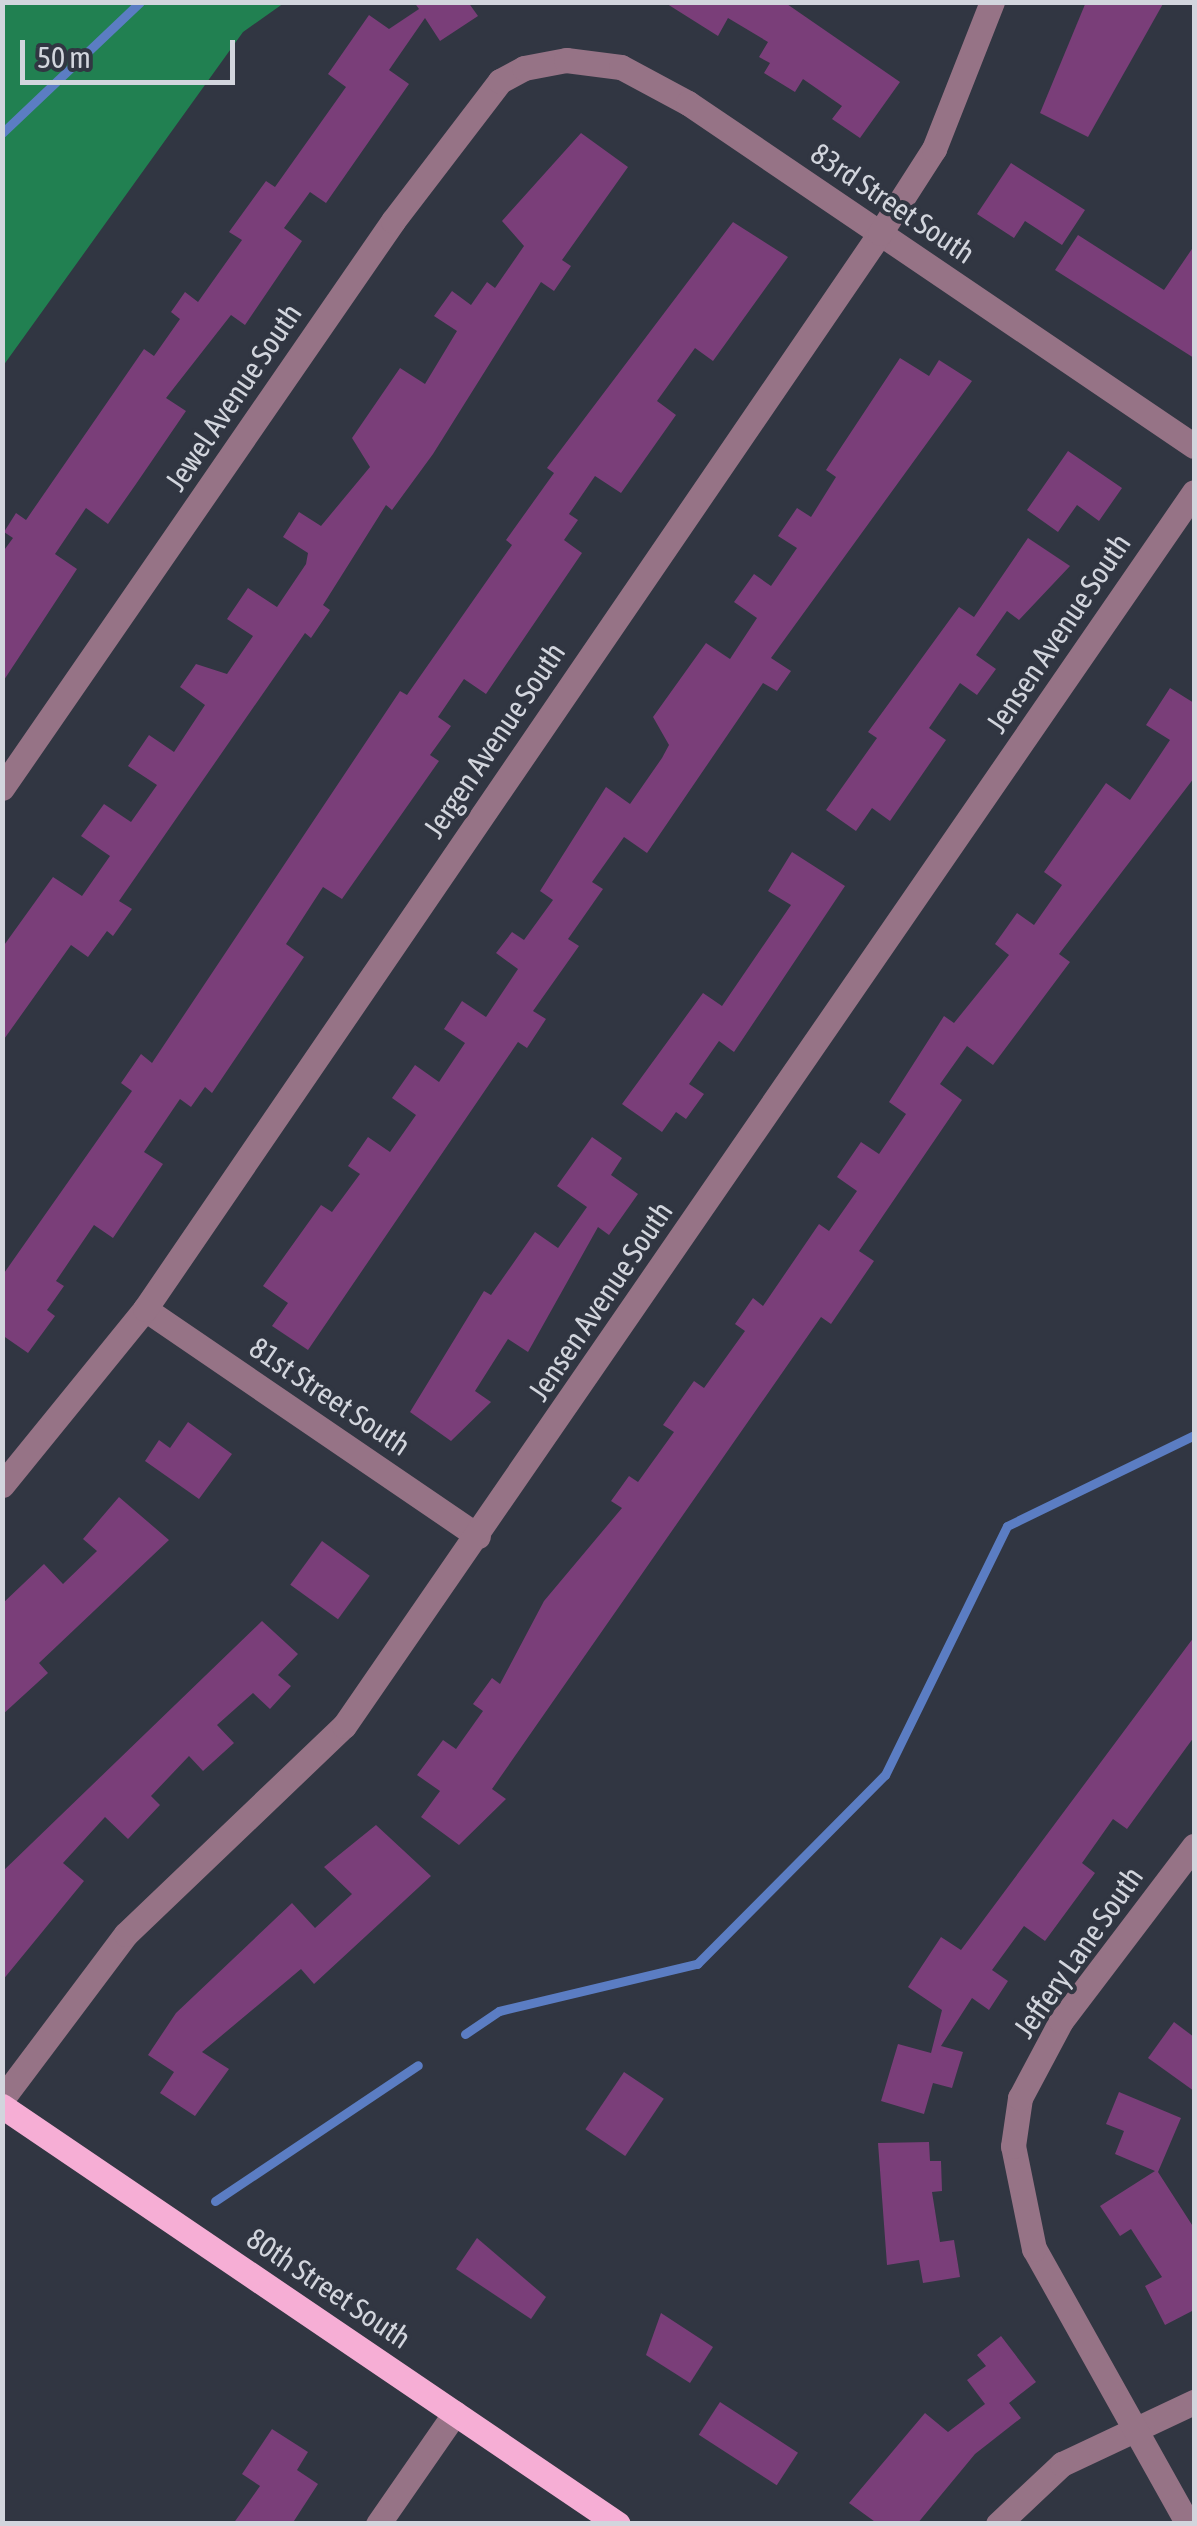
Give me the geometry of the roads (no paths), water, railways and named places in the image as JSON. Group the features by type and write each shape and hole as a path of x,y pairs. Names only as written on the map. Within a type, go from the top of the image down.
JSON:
{"main road":[{"name":"80th Street South","path":"2,2102 618,2524"}],"street":[{"name":"Jergen Avenue South","path":"2,1485 145,1309 880,233 934,149 992,2"},
{"name":"83rd Street South","path":"538,65 620,67 880,233 1194,446"},
{"name":"Jewel Avenue South","path":"2,788 393,221 500,81 538,65"},
{"name":"Jensen Avenue South","path":"2,2102 126,1934 344,1726 1194,492"},
{"name":"81st Street South","path":"145,1309 478,1536"},
{"name":"Jeffery Lane South","path":"1188,2524 1130,2433 1034,2250 1013,2146 1020,2098 1060,2021 1194,1846"},
{"path":"998,2524 1062,2464 1194,2402"},
{"path":"378,2524 455,2413"}],"waterway":[{"path":"2,133 140,2"},
{"path":"465,2034 499,2011 697,1964 885,1775 1007,1526 1194,1435"},
{"path":"215,2201 418,2065"}]}
